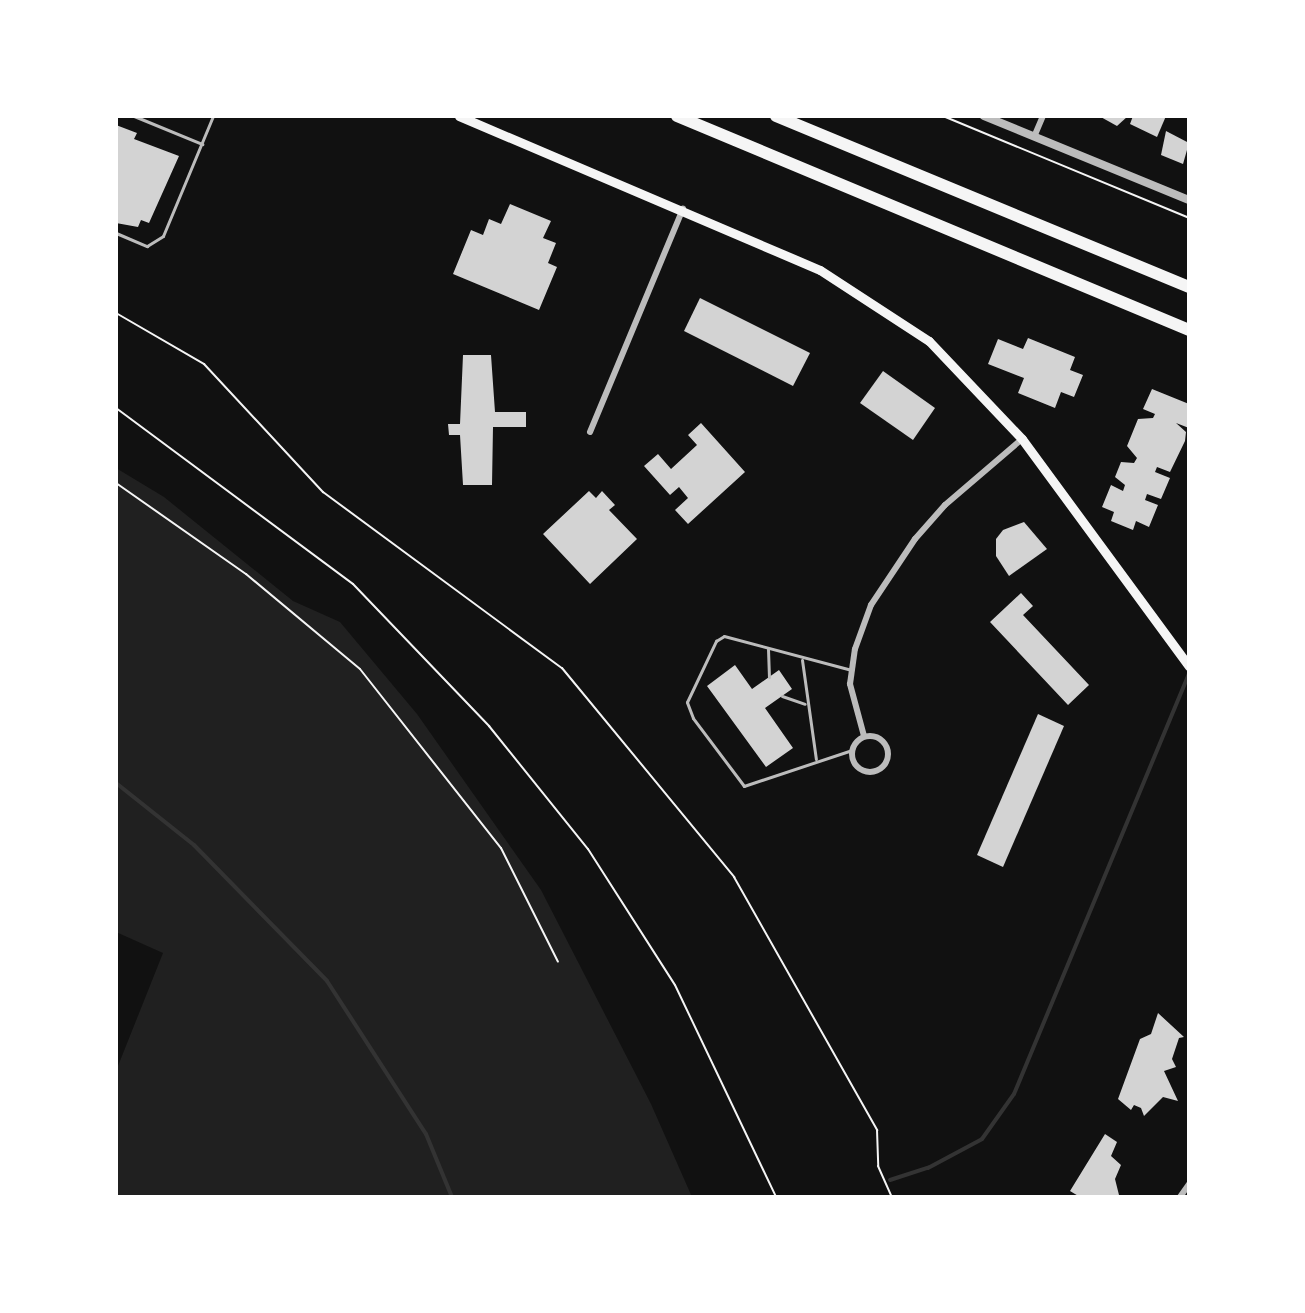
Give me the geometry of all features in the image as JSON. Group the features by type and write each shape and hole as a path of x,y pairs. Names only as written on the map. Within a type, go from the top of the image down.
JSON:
{"highway":[{"path":"677,116 1189,330"},
{"path":"776,116 1189,287"}],"main road":[{"path":"459,116 820,270 902,322 956,365 1022,439 1189,666"}],"street":[{"path":"984,116 1189,200"},
{"path":"1034,137 1043,116"},
{"path":"590,432 683,209"},
{"path":"864,736 857,720 852,670 871,605 915,539 945,505 1022,439"},
{"path":"864,736 876,737 886,745 888,757 881,768 859,768 852,750 864,736"},
{"path":"1180,1197 1189,1184"}],"lane":[{"path":"134,116 202,144"},
{"path":"116,233 143,246 160,240 213,116"},
{"path":"852,670 719,637 689,688 688,709 744,786 852,750"},
{"path":"768,649 769,677"},
{"path":"802,660 816,760"},
{"path":"782,696 807,704"},
{"path":"1189,943 1189,986"}],"path":[{"path":"943,116 1189,218"},
{"path":"116,313 204,364 323,492 562,668 734,877 877,1130 878,1166 892,1197"},
{"path":"116,408 353,584 489,726 588,849 675,985 776,1197"},
{"path":"116,483 246,574 360,669 501,848 558,962"}],"shaded area":[{"path":"116,468 164,497 293,601 340,622 417,714 541,890 651,1104 692,1197 116,1197 116,1071 163,953 116,932"}],"building":[{"path":"1099,116 1128,116 1117,126"},
{"path":"1133,116 1166,116 1157,137 1130,124"},
{"path":"116,125 137,133 134,139 179,156 149,223 141,220 138,227 116,223"},
{"path":"1166,131 1189,143 1183,164 1161,155"},
{"path":"510,204 551,221 543,238 556,243 548,263 557,267 539,310 453,274 471,230 483,235 489,219 501,224"},
{"path":"700,298 810,353 793,386 684,331"},
{"path":"1028,338 1075,357 1070,370 1083,375 1074,397 1061,392 1055,408 1018,393 1024,378 988,364 998,339 1023,349"},
{"path":"463,355 491,355 495,412 526,412 526,427 493,427 492,485 463,485 460,435 449,435 448,424 460,424"},
{"path":"883,371 935,408 913,440 860,403"},
{"path":"1152,389 1189,404 1189,428 1176,423 1186,432 1185,441 1170,472 1157,467 1155,472 1170,478 1161,499 1147,494 1145,500 1158,505 1149,527 1136,521 1133,530 1111,521 1114,512 1102,507 1111,485 1123,491 1125,485 1115,477 1121,462 1134,463 1137,458 1127,446 1138,419 1153,418 1155,414 1143,409"},
{"path":"701,423 745,472 688,524 675,510 688,498 679,487 670,495 644,466 658,454 671,469 697,445 688,435"},
{"path":"589,491 596,498 602,491 615,505 609,510 637,539 590,584 543,534"},
{"path":"1024,522 1047,549 1009,576 996,556 996,539 1003,530"},
{"path":"1021,593 1033,606 1023,615 1089,685 1068,705 990,622"},
{"path":"735,665 752,689 779,670 792,689 765,708 793,748 766,767 707,686"},
{"path":"1038,714 1064,726 1003,867 977,855"},
{"path":"1158,1013 1184,1037 1179,1038 1172,1059 1176,1067 1164,1071 1178,1101 1163,1097 1144,1116 1141,1108 1134,1105 1131,1110 1118,1099 1140,1039 1151,1034"},
{"path":"1105,1134 1117,1142 1111,1156 1121,1165 1115,1179 1119,1195 1080,1197 1070,1191"}],"waterway":[{"path":"890,1180 928,1168 982,1139 1014,1094 1189,674"},
{"path":"116,783 194,845 327,981 426,1134 452,1197"}]}
